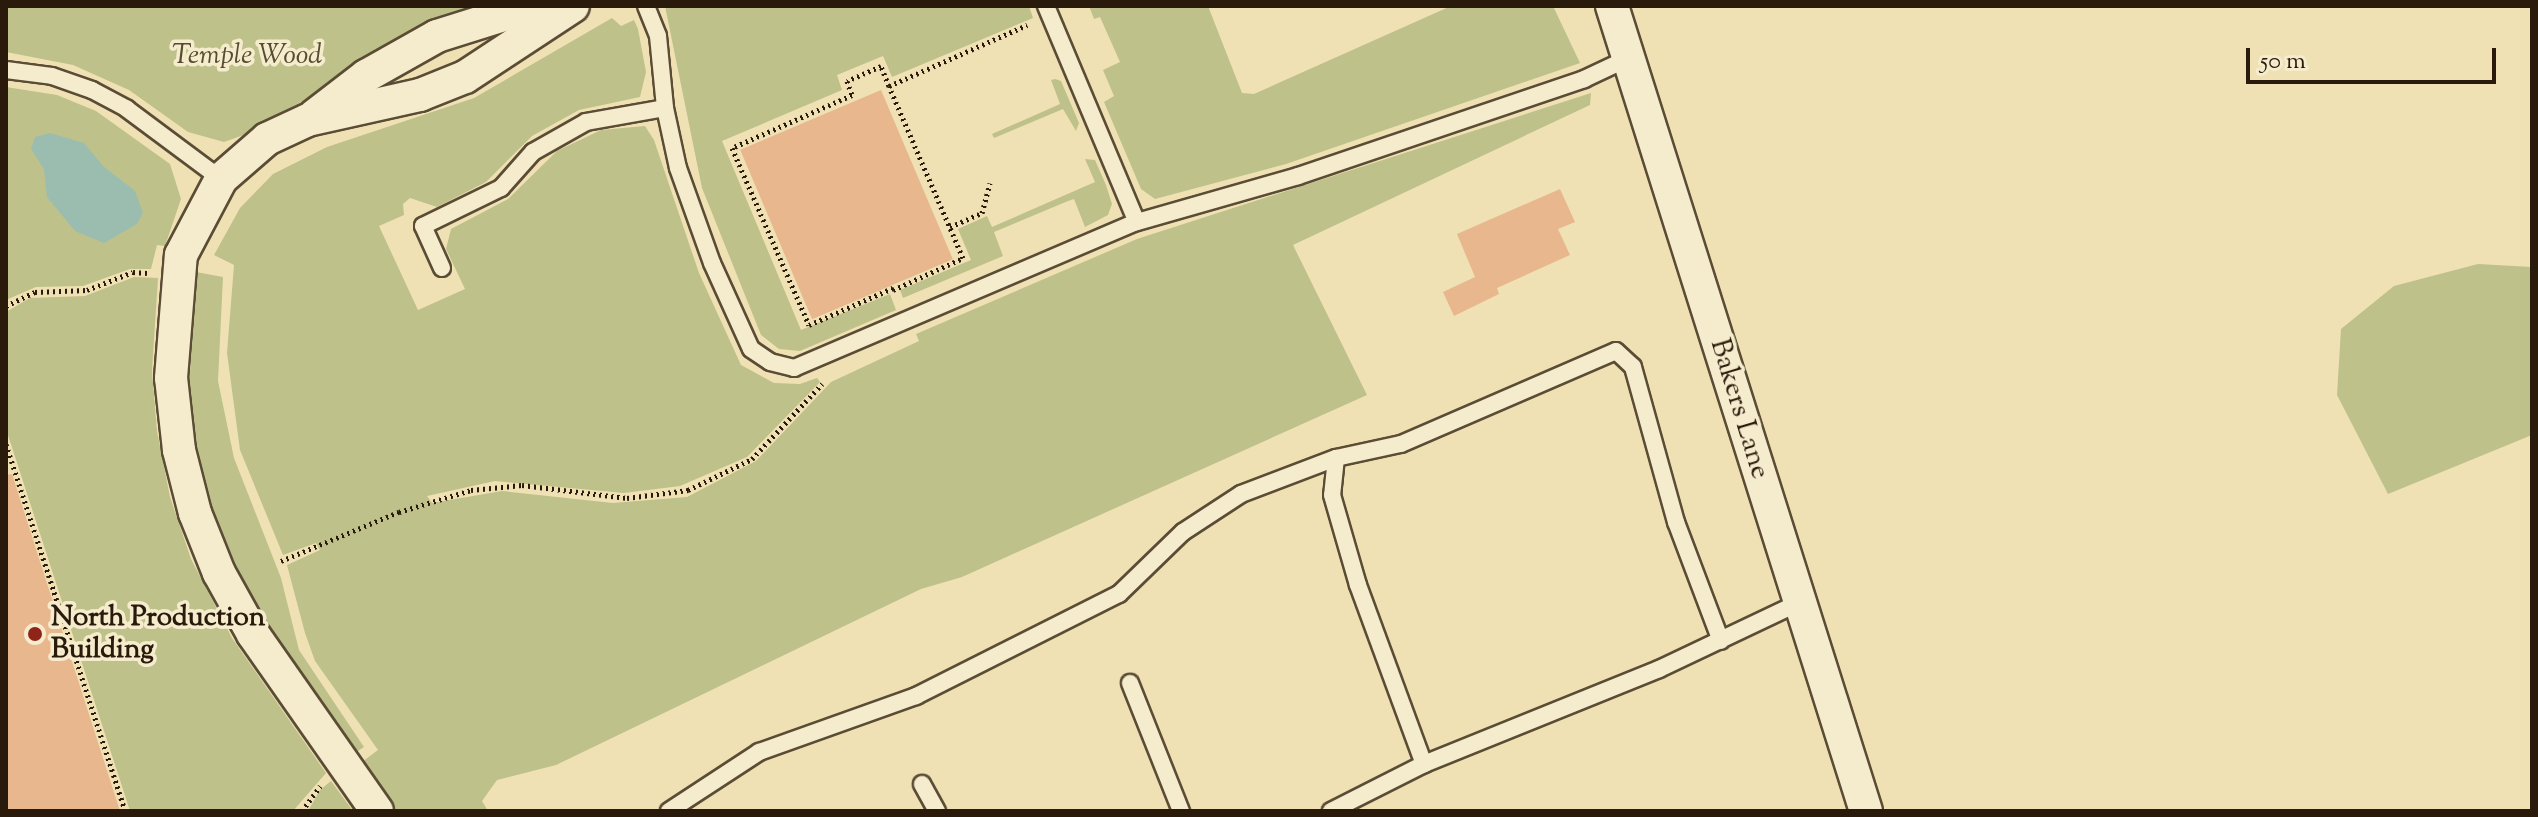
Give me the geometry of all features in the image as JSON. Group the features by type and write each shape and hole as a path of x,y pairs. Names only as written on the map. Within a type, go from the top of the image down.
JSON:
{"street":[{"path":"308,120 366,76 437,36 533,6"},
{"path":"377,811 232,600 186,483 171,378 176,274 188,233 221,179 267,139 308,120 452,82 494,61 573,6"},
{"name":"Bakers Lane","path":"1612,6 1631,57 1866,811"}],"lane":[{"path":"646,6 662,53 665,108 694,216 742,331 758,356 780,366 807,366 1137,222 1373,151 1584,79 1631,57"},
{"path":"1046,6 1137,222"},
{"path":"6,70 52,76 92,90 221,179"},
{"path":"442,268 423,226 501,188 541,145 586,122 665,108"},
{"path":"669,811 759,752 916,696 1119,594 1183,532 1241,494 1336,458 1401,444 1616,351 1633,367 1676,522 1721,641"},
{"path":"1336,458 1332,495 1345,542 1424,764"},
{"path":"1331,811 1424,764 1721,641 1800,602"},
{"path":"1130,683 1181,811"},
{"path":"922,784 937,811"}],"path":[{"path":"889,86 1035,22"},
{"path":"881,66 889,86 963,258 809,325 732,148 852,95 847,81 881,66"},
{"path":"950,227 982,213 990,183"},
{"path":"6,306 35,292 78,291 133,272 155,274"},
{"path":"893,288 896,296"},
{"path":"281,561 422,503 471,490 522,485 627,498 688,490 752,459 829,379"},
{"path":"6,444 125,811"}],"green space":[{"name":"Temple Wood","path":"6,6 494,6 342,77 252,132 224,142 188,132 129,90 73,65 6,52"},
{"path":"665,6 1029,6 1033,18 892,77 883,56 837,75 842,90 722,141 801,330 890,294 896,310 800,351 779,349 761,335 702,188"},
{"path":"1089,6 1208,6 1242,93 1254,94 1451,6 1553,6 1580,63 1286,164 1155,199 1141,189 1104,102 1114,96 1103,70 1120,62 1100,17 1094,19"},
{"path":"612,18 621,26 634,20 638,29 646,72 640,97 579,110 532,136 486,182 437,207 410,198 403,204 404,215 379,226 418,310 465,289 446,249 451,229 508,199 557,151 601,130 645,126 654,140 699,273 741,365 774,383 800,384 817,378 820,382 747,457 680,486 624,493 495,481 427,496 432,503 502,491 613,503 687,497 756,461 831,382 919,341 916,334 1137,239 1591,93 1590,105 1293,245 1367,395 962,577 921,589 556,765 497,780 482,801 488,811 396,811 362,762 378,750 315,661 305,633 287,565 320,550 316,543 283,555 240,450 227,353 234,265 214,255 240,208 273,174 327,147 474,98"},
{"path":"1051,80 1061,81 1079,123 1076,131 1063,109 994,138 992,134 1060,104"},
{"path":"6,87 57,95 96,111 170,164 181,199 165,246 157,245 151,269 130,269 83,286 36,287 6,300"},
{"path":"1085,159 1095,160 1106,185 1112,204 1108,215 1085,227 1074,199 1068,201 994,232 1003,256 903,298 900,290 971,260 958,229 987,216 992,227 1095,182"},
{"path":"2478,264 2532,267 2532,435 2388,494 2337,395 2341,329 2394,286"},
{"path":"196,272 223,277 218,381 234,458 281,578 299,650 364,747 355,753 254,605 216,521 199,462 189,389"},
{"path":"134,277 158,278 152,371 157,431 170,497 191,559 232,638 326,773 293,811 130,811 6,429 6,312 30,298 85,296"},
{"path":"331,781 353,811 308,811 320,790"}],"shaded area":[{"path":"50,133 84,143 103,166 135,191 143,213 137,224 104,243 75,231 47,197 44,169 31,149 35,137"}],"building":[{"path":"881,90 953,259 812,319 740,150"},
{"path":"1560,189 1575,222 1558,229 1570,255 1497,288 1499,294 1454,316 1443,292 1475,277 1457,234"},
{"name":"North Production Building","path":"12,474 120,811 6,811 6,475"}],"place":[{"name":"North Production Building","path":"35,634"}]}
